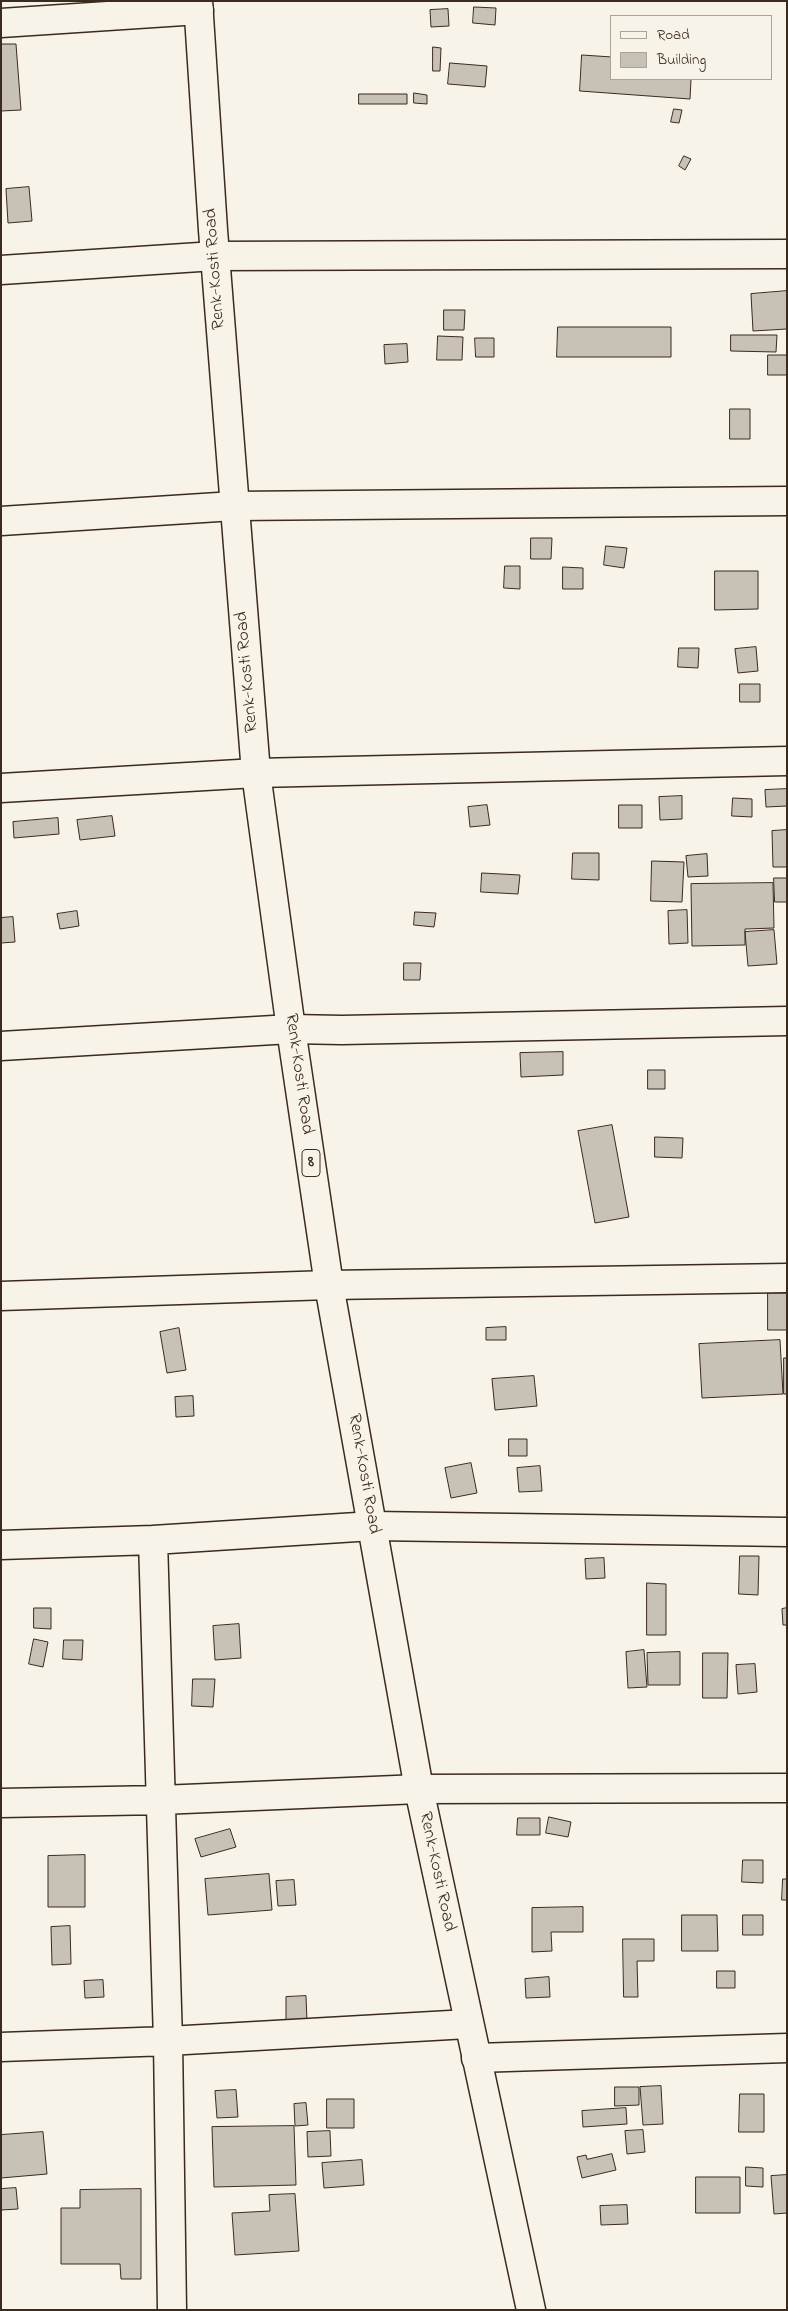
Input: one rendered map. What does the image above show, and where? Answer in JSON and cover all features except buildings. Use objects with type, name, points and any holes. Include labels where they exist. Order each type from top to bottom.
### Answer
[{"type":"street","points":[[1,23],[199,5]]},
{"type":"street","name":"Renk-Kosti Road","points":[[199,5],[215,256],[256,772],[291,1029],[329,1285],[373,1526],[418,1790],[531,2310]]},
{"type":"street","points":[[1,270],[215,256],[787,254]]},
{"type":"street","points":[[1,521],[234,506],[787,501]]},
{"type":"street","points":[[1,788],[256,772],[787,761]]},
{"type":"street","points":[[1,1046],[291,1029],[342,1030],[787,1021]]},
{"type":"street","points":[[1,1296],[329,1285],[787,1278]]},
{"type":"street","points":[[1,1545],[153,1540],[373,1526],[787,1532]]},
{"type":"street","points":[[153,1540],[168,2041],[172,2310]]},
{"type":"street","points":[[1,1803],[161,1800],[418,1790],[787,1788]]},
{"type":"street","points":[[1,2047],[168,2041],[468,2024]]},
{"type":"street","points":[[476,2058],[787,2048]]}]
